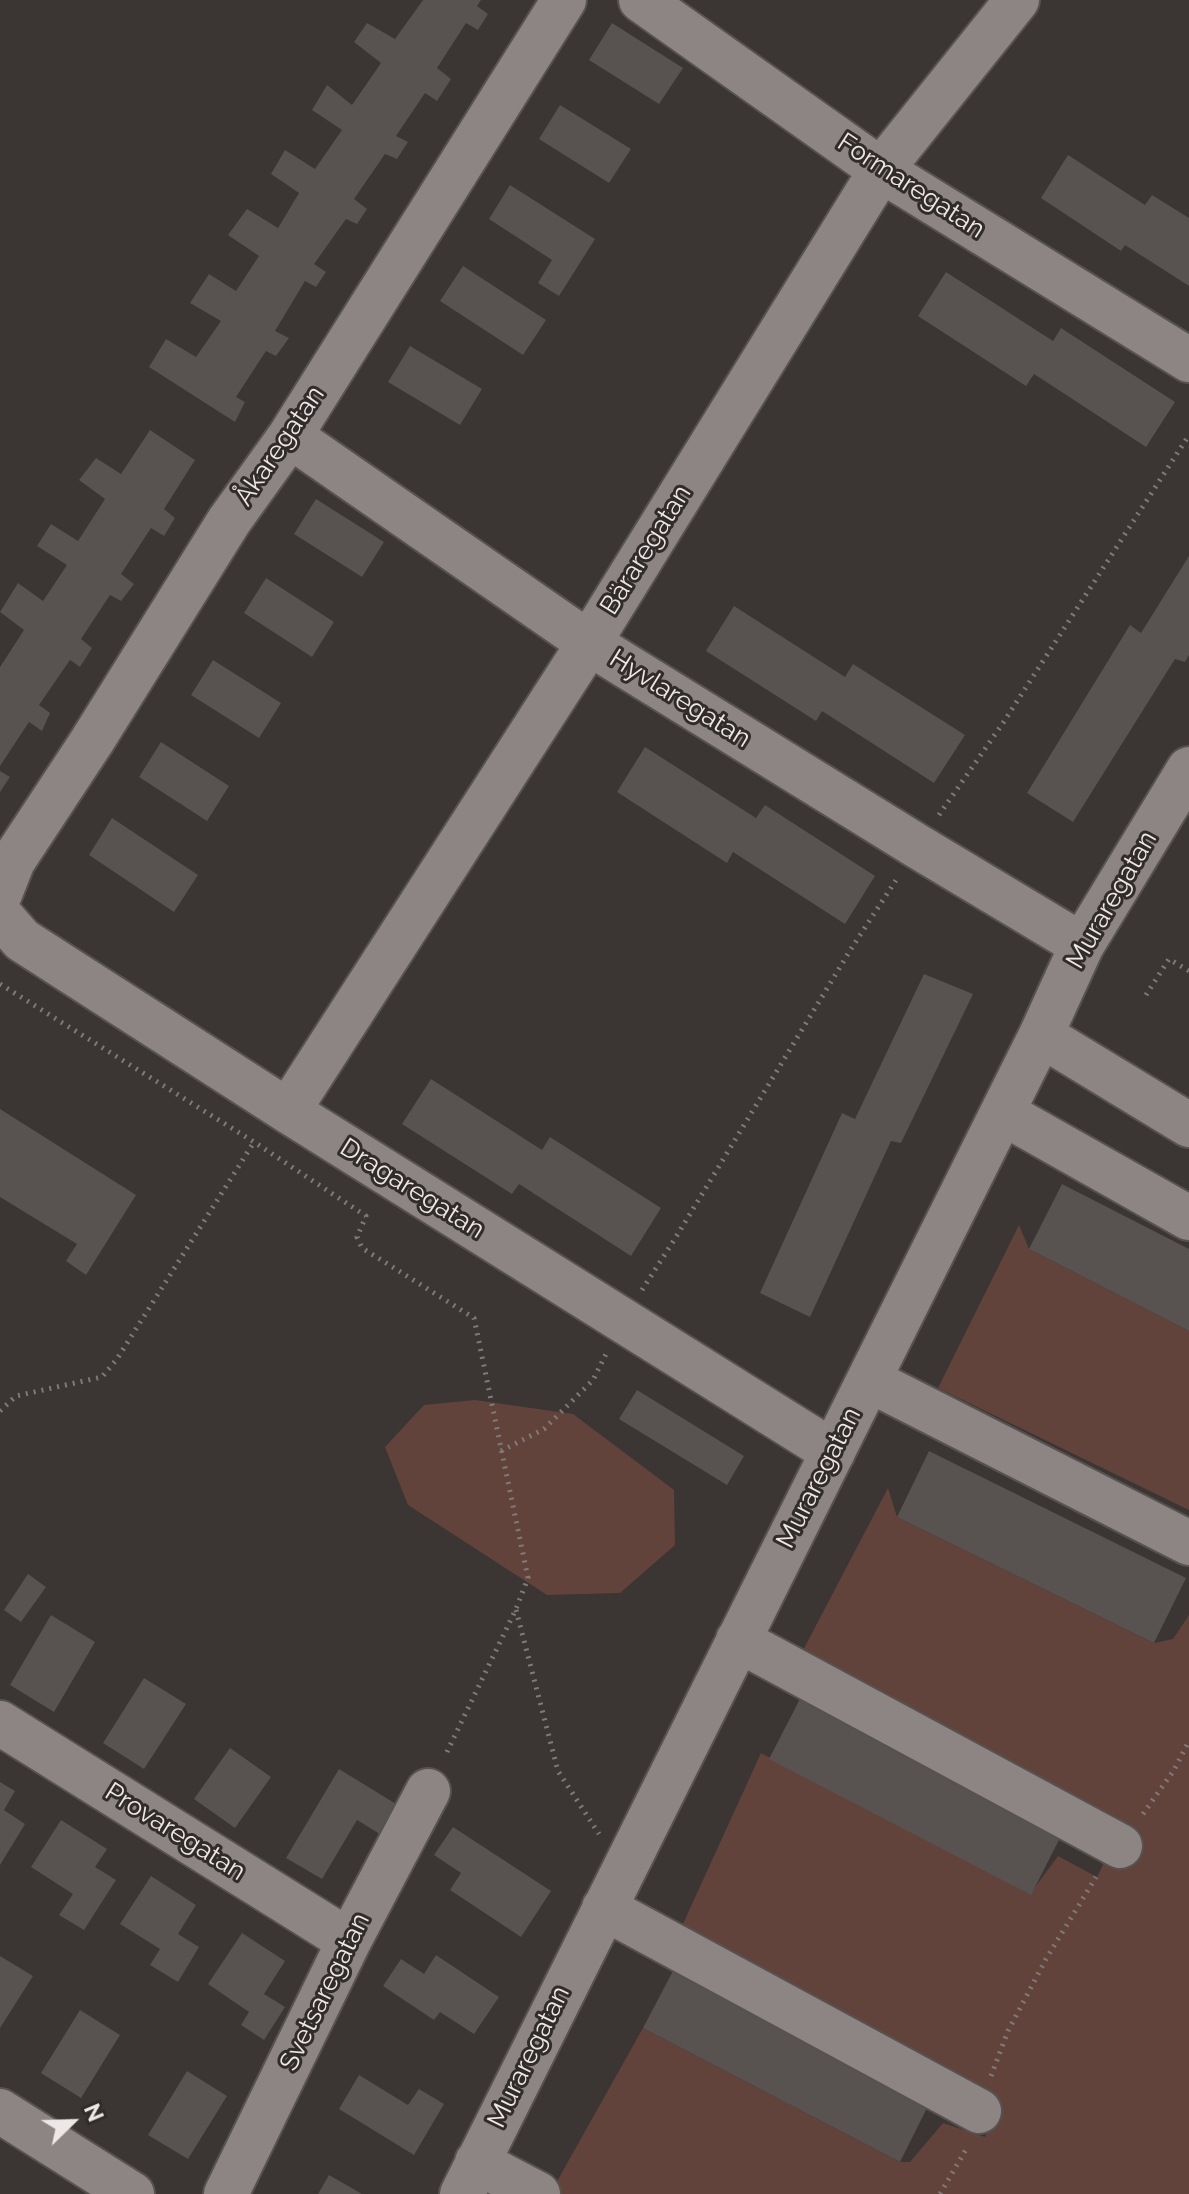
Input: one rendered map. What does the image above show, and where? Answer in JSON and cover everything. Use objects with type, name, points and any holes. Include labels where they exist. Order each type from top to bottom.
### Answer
[{"type":"street","name":"Åkaregatan","points":[[0,894],[13,861],[229,521],[290,436],[564,0]]},
{"type":"street","name":"Formaregatan","points":[[641,0],[881,170],[1189,360]]},
{"type":"street","name":"Bäraregatan","points":[[283,1107],[589,643],[881,170],[1017,0]]},
{"type":"street","name":"Hyvlaregatan","points":[[290,436],[589,643],[1082,945]]},
{"type":"street","name":"Muraregatan","points":[[469,2178],[1003,1113],[1082,945],[1189,769]]},
{"type":"street","name":"Dragaregatan","points":[[0,915],[22,940],[833,1452]]},
{"type":"street","points":[[1041,1035],[1189,1125]]},
{"type":"street","points":[[1003,1113],[1189,1218]]},
{"type":"street","points":[[869,1380],[1189,1543]]},
{"type":"street","points":[[738,1640],[1120,1846]]},
{"type":"street","name":"Provaregatan","points":[[0,1723],[349,1941]]},
{"type":"street","name":"Svetsaregatan","points":[[226,2194],[349,1941],[428,1791]]},
{"type":"street","points":[[604,1908],[979,2111]]},
{"type":"street","points":[[0,2111],[132,2194]]},
{"type":"street","points":[[469,2178],[538,2194]]},
{"type":"path","points":[[501,1451],[544,1429],[593,1380],[622,1320],[851,949],[917,846],[1003,723],[1189,435]]},
{"type":"path","points":[[1146,995],[1169,959],[1189,971]]},
{"type":"path","points":[[0,984],[254,1142],[366,1216],[357,1237],[362,1248],[474,1318],[528,1578],[428,1791]]},
{"type":"path","points":[[0,1411],[16,1396],[102,1377],[117,1359],[254,1142],[283,1107]]},
{"type":"path","points":[[516,1609],[558,1771],[598,1833],[631,1854]]},
{"type":"path","points":[[940,2194],[970,2143],[996,2061],[1046,1959],[1097,1877],[1174,1770],[1189,1741]]},
{"type":"shaded area","points":[[1019,1225],[1029,1249],[1189,1331],[1189,1510],[938,1388]]},
{"type":"shaded area","points":[[475,1400],[573,1414],[674,1490],[675,1545],[620,1593],[547,1595],[408,1505],[385,1447],[424,1405]]},
{"type":"shaded area","points":[[888,1488],[897,1517],[1154,1643],[1173,1639],[1189,1615],[1189,2194],[554,2194],[551,2192],[643,2028],[900,2162],[910,2162],[943,2123],[985,2137],[998,2100],[682,1926],[761,1753],[1030,1894],[1058,1856],[1097,1877],[1123,1825],[799,1658]]},
{"type":"building","points":[[423,0],[481,0],[477,6],[488,14],[478,30],[466,23],[437,68],[451,79],[437,101],[425,93],[396,136],[408,142],[397,159],[385,154],[354,199],[367,209],[357,224],[346,219],[314,264],[326,272],[316,287],[305,281],[275,331],[289,338],[276,356],[266,351],[236,397],[245,402],[235,422],[149,367],[166,339],[196,357],[221,321],[190,303],[209,274],[236,291],[259,256],[228,235],[247,209],[278,228],[299,193],[271,174],[285,150],[315,169],[342,130],[312,110],[327,85],[352,105],[381,63],[354,42],[367,23],[395,39]]},
{"type":"building","points":[[612,23],[683,68],[659,104],[589,60]]},
{"type":"building","points":[[560,105],[631,149],[609,183],[539,139]]},
{"type":"building","points":[[1068,155],[1145,205],[1152,195],[1189,218],[1189,286],[1125,245],[1121,251],[1041,198]]},
{"type":"building","points":[[510,185],[595,239],[559,296],[538,283],[552,260],[489,219]]},
{"type":"building","points":[[463,266],[546,320],[523,355],[440,301]]},
{"type":"building","points":[[946,272],[1053,341],[1061,328],[1175,402],[1146,447],[1034,374],[1026,386],[918,316]]},
{"type":"building","points":[[410,346],[482,389],[460,425],[388,382]]},
{"type":"building","points":[[150,430],[195,460],[164,509],[175,518],[164,536],[151,528],[121,574],[134,584],[121,601],[110,595],[81,639],[92,648],[80,667],[70,660],[39,705],[50,713],[42,731],[29,722],[0,766],[0,667],[24,630],[0,612],[18,583],[43,601],[67,565],[37,546],[51,524],[78,541],[105,499],[79,480],[96,458],[121,474]]},
{"type":"building","points":[[316,499],[384,542],[362,577],[294,534]]},
{"type":"building","points":[[1189,556],[1189,655],[1185,662],[1175,659],[1073,822],[1027,793],[1130,625],[1141,633]]},
{"type":"building","points":[[266,578],[334,622],[312,657],[244,613]]},
{"type":"building","points":[[734,606],[845,677],[853,664],[965,735],[934,783],[822,711],[816,721],[706,651]]},
{"type":"building","points":[[213,660],[281,703],[259,738],[191,695]]},
{"type":"building","points":[[161,742],[229,786],[207,821],[139,777]]},
{"type":"building","points":[[645,747],[756,818],[765,805],[875,876],[845,924],[733,852],[727,863],[617,792]]},
{"type":"building","points":[[0,771],[10,777],[0,792]]},
{"type":"building","points":[[112,818],[198,875],[174,912],[89,855]]},
{"type":"building","points":[[924,974],[973,994],[901,1143],[891,1141],[810,1317],[760,1293],[842,1113],[855,1119]]},
{"type":"building","points":[[431,1079],[542,1150],[550,1137],[661,1208],[631,1256],[519,1184],[512,1194],[402,1124]]},
{"type":"building","points":[[0,1109],[136,1195],[86,1275],[66,1261],[77,1244],[0,1197]]},
{"type":"building","points":[[1062,1184],[1189,1249],[1189,1331],[1029,1249]]},
{"type":"building","points":[[637,1390],[744,1456],[727,1485],[619,1419]]},
{"type":"building","points":[[929,1451],[1186,1578],[1154,1643],[897,1517]]},
{"type":"building","points":[[28,1574],[46,1587],[21,1622],[4,1610]]},
{"type":"building","points":[[51,1615],[95,1642],[54,1712],[10,1685]]},
{"type":"building","points":[[144,1678],[186,1704],[144,1769],[103,1743]]},
{"type":"building","points":[[802,1695],[1064,1830],[1031,1895],[769,1759]]},
{"type":"building","points":[[230,1748],[271,1777],[235,1828],[194,1799]]},
{"type":"building","points":[[339,1769],[401,1807],[383,1836],[357,1820],[322,1879],[286,1858]]},
{"type":"building","points":[[0,1782],[15,1791],[4,1810],[25,1824],[0,1865]]},
{"type":"building","points":[[61,1820],[107,1849],[95,1867],[116,1880],[84,1930],[59,1915],[73,1894],[31,1867]]},
{"type":"building","points":[[453,1827],[551,1891],[521,1937],[450,1890],[461,1873],[434,1855]]},
{"type":"building","points":[[151,1876],[196,1905],[178,1934],[199,1947],[178,1982],[150,1965],[160,1949],[120,1924]]},
{"type":"building","points":[[242,1933],[285,1961],[264,1994],[285,2007],[264,2040],[241,2025],[249,2012],[208,1984]]},
{"type":"building","points":[[436,1955],[499,1997],[474,2034],[440,2012],[434,2020],[383,1986],[401,1959],[424,1974]]},
{"type":"building","points":[[0,1956],[33,1976],[0,2028]]},
{"type":"building","points":[[674,1969],[930,2102],[900,2162],[643,2028]]},
{"type":"building","points":[[80,2010],[120,2035],[81,2098],[41,2073]]},
{"type":"building","points":[[187,2071],[227,2096],[188,2159],[148,2135]]},
{"type":"building","points":[[359,2075],[408,2105],[419,2089],[444,2104],[414,2155],[339,2109]]},
{"type":"building","points":[[329,2175],[362,2194],[318,2194]]}]
